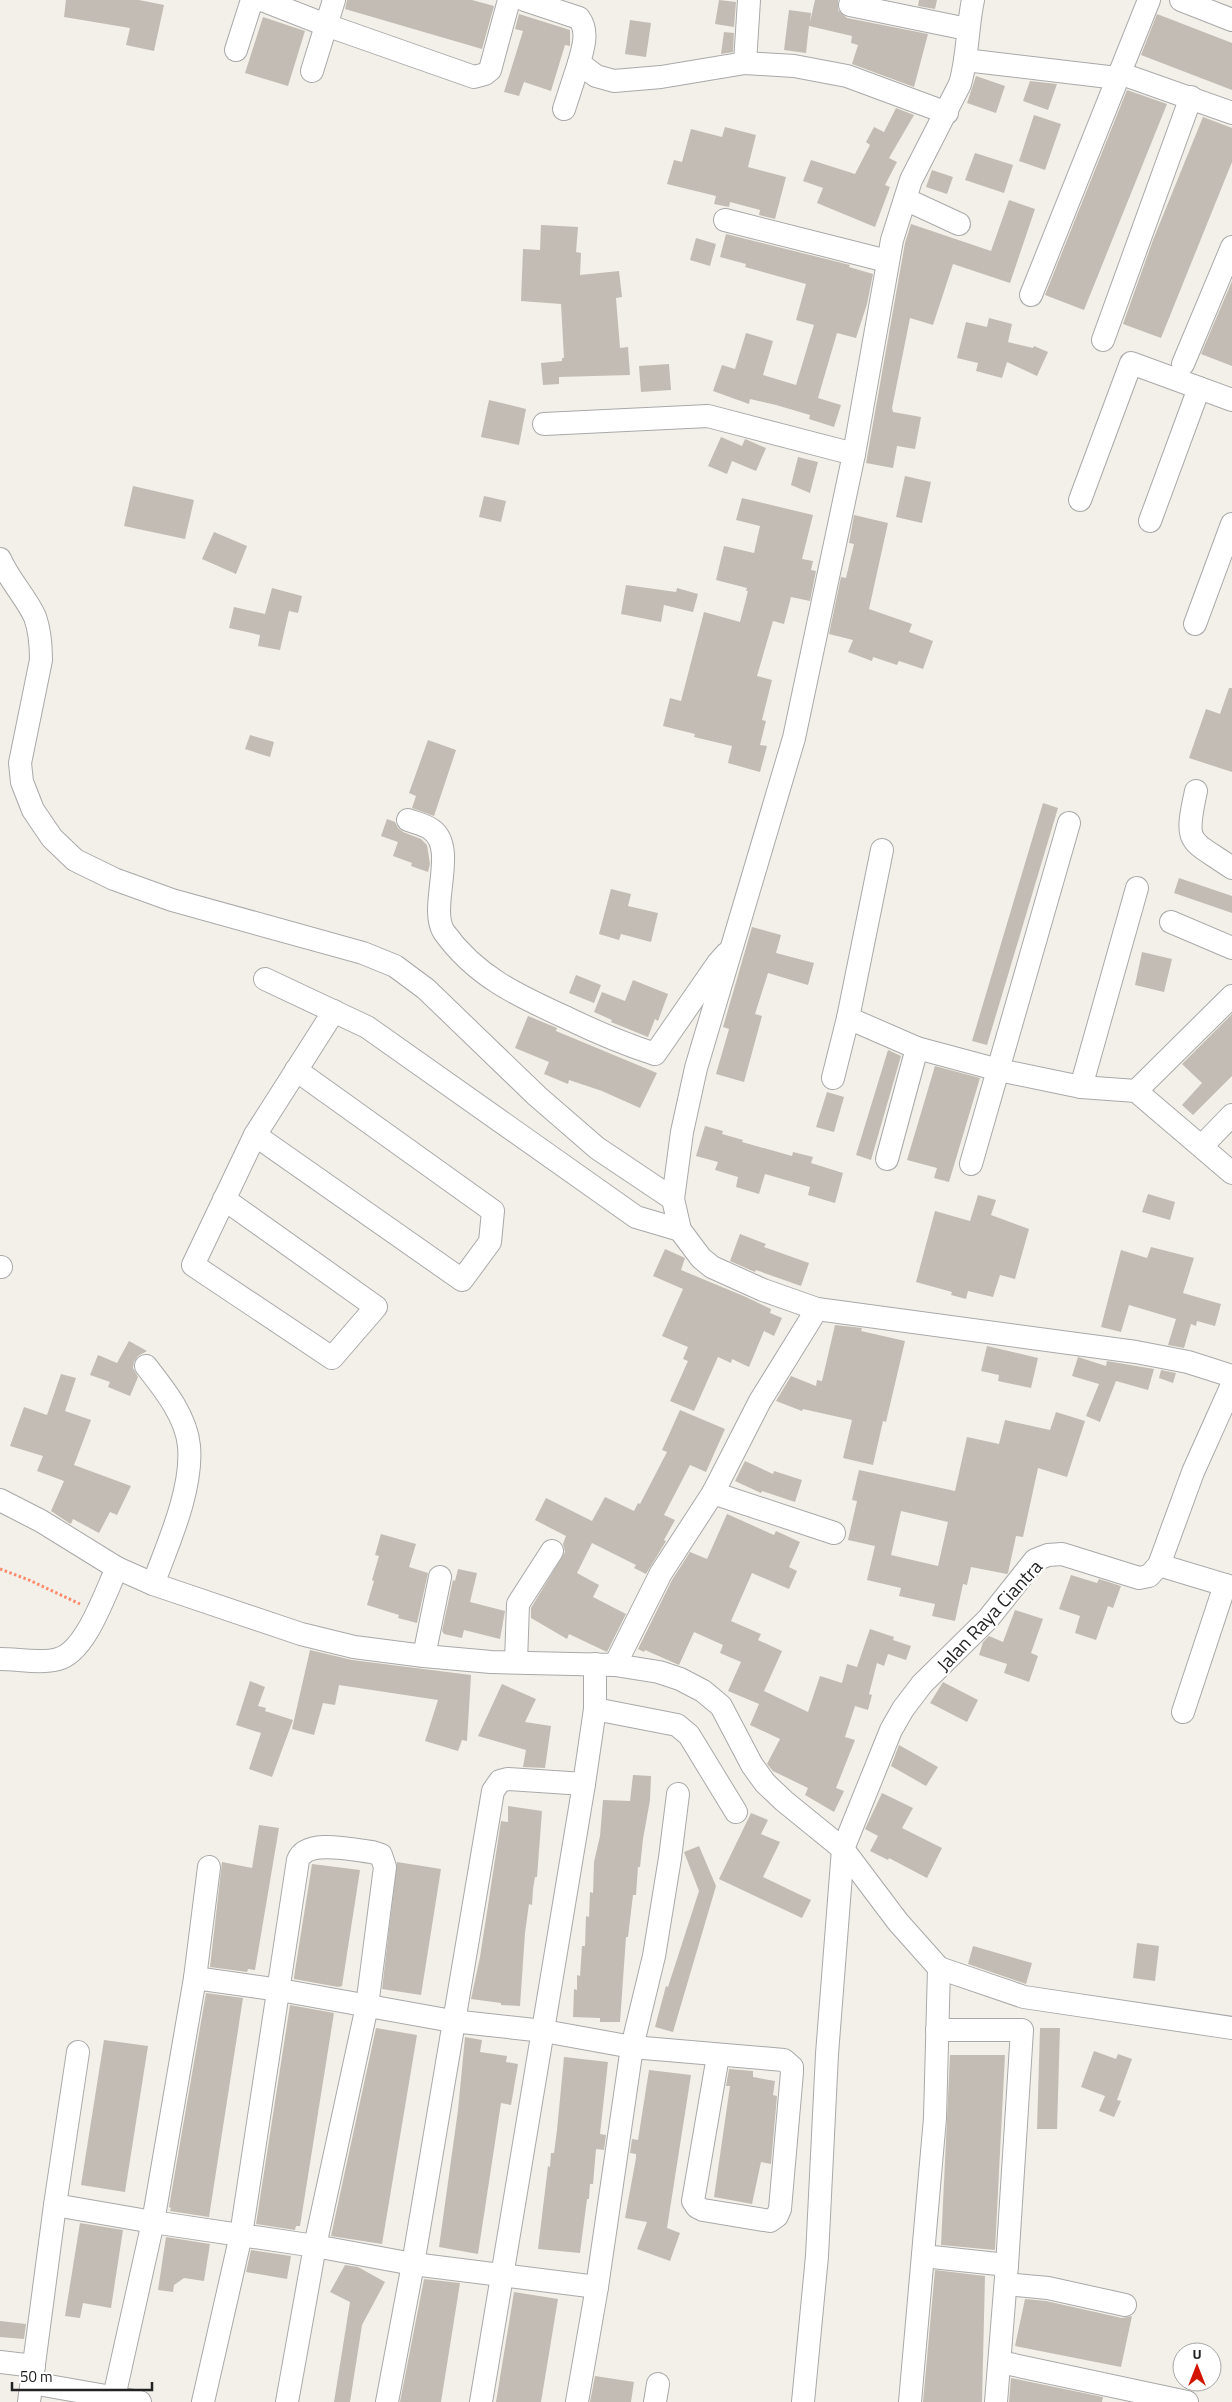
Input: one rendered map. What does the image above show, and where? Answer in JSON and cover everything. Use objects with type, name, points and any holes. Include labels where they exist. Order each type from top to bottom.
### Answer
[{"type":"street","points":[[236,50],[252,0]]},
{"type":"street","points":[[262,0],[474,78],[490,70],[509,0]]},
{"type":"street","points":[[312,71],[334,0]]},
{"type":"street","points":[[525,0],[579,18],[583,24],[585,43],[564,109]]},
{"type":"street","points":[[745,63],[749,0]]},
{"type":"street","points":[[973,0],[960,84],[947,113],[911,180],[887,261],[854,454],[794,738],[696,1068],[682,1132],[673,1199],[680,1230],[701,1258],[712,1267],[763,1290],[817,1309],[1136,1352],[1188,1362],[1232,1376]]},
{"type":"street","points":[[1031,294],[1149,0]]},
{"type":"street","points":[[1181,0],[1232,20]]},
{"type":"street","points":[[850,5],[967,29]]},
{"type":"street","points":[[965,60],[1118,76],[1191,97],[1232,113]]},
{"type":"street","points":[[579,63],[596,76],[614,81],[660,78],[745,63],[794,66],[846,76],[947,113]]},
{"type":"street","points":[[1103,340],[1191,97]]},
{"type":"street","points":[[905,199],[959,224]]},
{"type":"street","points":[[725,220],[887,261]]},
{"type":"street","points":[[1184,364],[1232,247]]},
{"type":"street","points":[[1080,500],[1131,363],[1232,400]]},
{"type":"street","points":[[1150,521],[1199,388]]},
{"type":"street","points":[[544,424],[708,416],[854,454]]},
{"type":"street","points":[[1195,624],[1232,524]]},
{"type":"street","points":[[0,559],[5,571],[35,617],[42,643],[42,660],[20,763],[22,782],[33,810],[52,838],[63,849],[75,860],[114,879],[164,897],[362,953],[396,966],[426,989],[537,1096],[597,1148],[673,1199]]},
{"type":"street","points":[[1196,791],[1189,824],[1190,835],[1196,843],[1232,868]]},
{"type":"street","points":[[408,820],[430,828],[438,837],[443,878],[439,903],[440,923],[458,949],[474,966],[495,983],[519,996],[624,1044],[655,1054],[718,963],[732,948]]},
{"type":"street","points":[[971,1164],[1069,823]]},
{"type":"street","points":[[833,1078],[848,1018],[882,850]]},
{"type":"street","points":[[1081,1087],[1137,888]]},
{"type":"street","points":[[1171,922],[1232,948]]},
{"type":"street","points":[[265,979],[368,1027],[636,1217],[680,1230]]},
{"type":"street","points":[[1136,1092],[1232,996]]},
{"type":"street","points":[[224,1199],[376,1307],[332,1358],[193,1265],[224,1199],[255,1135],[334,1011]]},
{"type":"street","points":[[848,1018],[917,1048],[999,1070],[1081,1087],[1136,1092],[1232,1173]]},
{"type":"street","points":[[887,1159],[917,1048]]},
{"type":"street","points":[[255,1135],[462,1280],[490,1242],[493,1211],[296,1070]]},
{"type":"street","points":[[1202,1146],[1232,1115]]},
{"type":"street","points":[[481,2402],[544,2031],[595,1709],[605,1664],[660,1573],[713,1493],[760,1402],[817,1309]]},
{"type":"street","points":[[146,1366],[167,1392],[183,1423],[189,1445],[189,1467],[185,1489],[152,1584]]},
{"type":"street","points":[[1182,1712],[1229,1586],[1159,1565],[1193,1472],[1232,1385]]},
{"type":"street","points":[[713,1493],[834,1533]]},
{"type":"street","points":[[0,1500],[40,1521],[117,1568],[152,1584],[301,1634],[354,1647],[424,1656],[516,1662],[605,1664],[659,1672],[680,1680],[703,1691],[721,1706],[752,1765],[765,1783],[843,1849],[887,1910],[939,1968],[1024,1997],[1232,2028]]},
{"type":"street","points":[[516,1662],[518,1604],[552,1551]]},
{"type":"street","name":"Jalan Raya Ciantra","points":[[843,1849],[891,1730],[903,1709],[922,1684],[988,1618],[1035,1560],[1048,1555],[1062,1554],[1143,1578],[1151,1574],[1159,1565]]},
{"type":"street","points":[[0,1659],[51,1660],[62,1658],[74,1650],[96,1612],[117,1568]]},
{"type":"street","points":[[424,1656],[440,1577]]},
{"type":"street","points":[[595,1709],[677,1724],[689,1735],[736,1812]]},
{"type":"street","points":[[386,2402],[413,2264],[452,2021],[492,1791],[500,1781],[508,1779],[584,1784]]},
{"type":"street","points":[[577,2402],[597,2287],[632,2047],[654,1956],[678,1794]]},
{"type":"street","points":[[203,2402],[241,2235],[301,1854],[307,1850],[319,1847],[372,1852],[380,1855],[385,1867],[367,2006],[315,2246],[287,2402]]},
{"type":"street","points":[[803,2402],[817,2256],[827,2054],[843,1849]]},
{"type":"street","points":[[114,2397],[154,2222],[210,1867]]},
{"type":"street","points":[[910,2402],[935,2118],[939,1968]]},
{"type":"street","points":[[194,1978],[280,1990],[452,2021],[544,2031],[632,2047],[718,2056],[780,2058],[792,2067],[780,2209],[777,2216],[770,2220],[704,2210],[697,2207],[693,2201],[718,2056]]},
{"type":"street","points":[[937,2030],[1022,2030],[1007,2275],[996,2402]]},
{"type":"street","points":[[32,2384],[55,2205],[78,2052]]},
{"type":"street","points":[[55,2205],[315,2246],[413,2264],[597,2287]]},
{"type":"street","points":[[923,2256],[1007,2275],[1048,2288],[1125,2305]]},
{"type":"street","points":[[0,2362],[32,2384],[140,2402]]},
{"type":"street","points":[[1000,2362],[1187,2402]]},
{"type":"path","points":[[0,1569],[29,1580],[96,1612]]},
{"type":"building","points":[[66,0],[139,0],[164,5],[154,51],[126,45],[130,28],[64,17]]},
{"type":"building","points":[[347,0],[472,0],[494,6],[482,49],[345,9]]},
{"type":"building","points":[[719,0],[736,2],[734,27],[715,24]]},
{"type":"building","points":[[815,0],[838,0],[838,10],[847,18],[928,34],[914,87],[852,64],[858,45],[851,43],[852,36],[809,26],[806,53],[784,50],[789,10],[811,13],[810,22]]},
{"type":"building","points":[[919,0],[937,0],[935,9],[918,6]]},
{"type":"building","points":[[519,14],[570,30],[570,46],[565,45],[551,91],[524,82],[519,96],[504,92],[523,31],[515,29]]},
{"type":"building","points":[[1157,14],[1232,43],[1232,90],[1141,55]]},
{"type":"building","points":[[263,17],[305,31],[288,86],[245,73]]},
{"type":"building","points":[[630,20],[651,23],[646,57],[625,54]]},
{"type":"building","points":[[724,32],[734,33],[733,52],[721,54]]},
{"type":"building","points":[[976,76],[1005,86],[996,113],[967,103]]},
{"type":"building","points":[[1030,81],[1057,84],[1048,110],[1023,101]]},
{"type":"building","points":[[1127,90],[1167,104],[1084,310],[1045,295]]},
{"type":"building","points":[[896,108],[914,115],[889,158],[897,162],[885,185],[890,187],[875,227],[817,203],[823,188],[803,181],[811,160],[855,174],[870,145],[866,142],[874,127],[884,132]]},
{"type":"building","points":[[1034,115],[1061,124],[1045,170],[1019,161]]},
{"type":"building","points":[[1203,117],[1232,128],[1232,162],[1161,338],[1123,324],[1153,240]]},
{"type":"building","points":[[725,127],[756,135],[748,167],[786,177],[775,219],[759,215],[760,210],[730,202],[729,207],[714,204],[716,196],[667,184],[674,160],[682,162],[691,129],[722,137]]},
{"type":"building","points":[[975,153],[1013,165],[1004,193],[965,180]]},
{"type":"building","points":[[932,170],[953,177],[947,194],[926,187]]},
{"type":"building","points":[[1009,200],[1035,209],[1010,283],[953,264],[933,325],[910,318],[892,408],[893,412],[921,417],[915,449],[897,446],[893,468],[866,463],[905,243],[911,224],[991,251]]},
{"type":"building","points":[[541,225],[578,227],[576,252],[581,253],[580,275],[619,271],[622,297],[616,298],[620,348],[628,347],[630,375],[559,377],[559,384],[543,385],[541,363],[562,361],[562,358],[564,358],[561,304],[521,301],[523,249],[540,250]]},
{"type":"building","points":[[726,234],[850,265],[849,267],[873,274],[867,304],[856,338],[837,333],[818,398],[841,405],[834,427],[809,419],[810,415],[750,399],[749,404],[713,391],[722,365],[735,369],[746,333],[773,341],[763,375],[796,385],[814,325],[796,320],[806,284],[745,267],[746,264],[720,257]]},
{"type":"building","points":[[696,238],[716,244],[710,266],[690,260]]},
{"type":"building","points":[[1232,281],[1232,366],[1201,354]]},
{"type":"building","points":[[989,318],[1012,324],[1008,342],[1033,348],[1034,346],[1048,352],[1037,376],[1007,362],[1002,378],[976,371],[978,363],[957,358],[966,322],[987,327]]},
{"type":"building","points":[[669,364],[671,390],[641,392],[639,366]]},
{"type":"building","points":[[489,400],[526,409],[519,445],[481,437]]},
{"type":"building","points":[[721,437],[742,446],[745,439],[766,448],[756,471],[732,461],[727,474],[708,466]]},
{"type":"building","points":[[798,457],[818,462],[810,493],[791,485]]},
{"type":"building","points":[[905,476],[931,482],[922,523],[896,517]]},
{"type":"building","points":[[133,486],[194,500],[185,539],[124,526]]},
{"type":"building","points":[[484,496],[506,501],[501,522],[479,517]]},
{"type":"building","points":[[742,498],[813,515],[802,559],[813,561],[811,570],[816,571],[810,601],[791,597],[784,624],[773,621],[757,676],[772,680],[762,720],[766,721],[760,745],[767,746],[760,772],[728,763],[732,746],[694,737],[695,734],[663,726],[670,698],[681,701],[704,612],[740,622],[748,591],[746,591],[747,588],[716,580],[724,546],[754,553],[760,526],[736,520]]},
{"type":"building","points":[[854,515],[888,523],[869,609],[912,624],[909,632],[933,641],[923,669],[899,661],[897,665],[873,657],[872,661],[848,652],[853,640],[829,634],[841,577],[846,578],[854,544],[849,543]]},
{"type":"building","points":[[214,532],[247,546],[236,574],[202,559]]},
{"type":"building","points":[[626,585],[676,592],[677,588],[698,594],[693,612],[664,605],[661,622],[621,614]]},
{"type":"building","points":[[272,588],[302,596],[298,613],[289,611],[280,650],[258,646],[260,635],[229,628],[234,607],[265,614]]},
{"type":"building","points":[[1229,688],[1232,688],[1232,772],[1189,758],[1206,709],[1220,714]]},
{"type":"building","points":[[250,735],[274,742],[270,757],[245,749]]},
{"type":"building","points":[[428,740],[456,750],[434,816],[412,808],[416,796],[409,793]]},
{"type":"building","points":[[1043,803],[1058,808],[987,1045],[972,1041]]},
{"type":"building","points":[[387,819],[395,822],[403,832],[421,839],[427,845],[430,864],[428,872],[411,866],[412,863],[393,856],[398,842],[381,836]]},
{"type":"building","points":[[1179,878],[1232,896],[1232,913],[1174,893]]},
{"type":"building","points":[[611,889],[631,894],[628,906],[658,913],[651,942],[621,934],[619,940],[599,934]]},
{"type":"building","points":[[752,927],[781,935],[776,953],[814,963],[808,985],[768,973],[755,1014],[762,1016],[744,1082],[716,1074],[729,1029],[723,1027]]},
{"type":"building","points":[[1142,952],[1172,959],[1164,992],[1135,985]]},
{"type":"building","points":[[576,975],[601,985],[594,1003],[569,993]]},
{"type":"building","points":[[633,980],[668,994],[658,1021],[655,1019],[648,1037],[611,1022],[612,1020],[594,1012],[602,992],[625,1001]]},
{"type":"building","points":[[1232,1014],[1232,1076],[1193,1115],[1182,1105],[1202,1083],[1182,1064]]},
{"type":"building","points":[[528,1016],[557,1028],[556,1031],[657,1073],[640,1108],[602,1091],[569,1080],[568,1084],[544,1074],[549,1062],[515,1048]]},
{"type":"building","points":[[888,1050],[901,1056],[871,1160],[856,1155]]},
{"type":"building","points":[[935,1066],[980,1078],[949,1182],[934,1178],[937,1168],[907,1160]]},
{"type":"building","points":[[827,1092],[844,1097],[834,1132],[816,1127]]},
{"type":"building","points":[[705,1126],[723,1131],[722,1134],[743,1140],[742,1142],[792,1156],[793,1152],[813,1157],[811,1163],[843,1173],[835,1203],[808,1195],[810,1187],[765,1174],[759,1194],[736,1187],[738,1177],[715,1170],[718,1162],[696,1156]]},
{"type":"building","points":[[1148,1194],[1175,1202],[1170,1220],[1142,1212]]},
{"type":"building","points":[[978,1195],[996,1200],[991,1215],[1029,1229],[1015,1279],[1000,1275],[993,1297],[968,1291],[966,1299],[951,1295],[952,1292],[916,1282],[935,1211],[970,1221]]},
{"type":"building","points":[[740,1234],[766,1244],[764,1247],[809,1263],[801,1286],[756,1270],[755,1272],[730,1261]]},
{"type":"building","points":[[1151,1247],[1194,1258],[1183,1293],[1221,1304],[1215,1326],[1197,1321],[1196,1326],[1191,1324],[1184,1348],[1168,1345],[1176,1319],[1129,1305],[1121,1332],[1101,1327],[1121,1250],[1147,1258]]},
{"type":"building","points":[[665,1249],[685,1258],[681,1270],[746,1297],[771,1309],[770,1313],[782,1318],[774,1336],[764,1331],[749,1367],[732,1359],[731,1363],[718,1357],[694,1411],[670,1401],[688,1361],[683,1359],[688,1347],[662,1336],[683,1289],[653,1276]]},
{"type":"building","points":[[835,1325],[862,1328],[861,1331],[905,1341],[886,1422],[883,1421],[873,1465],[843,1458],[852,1420],[803,1409],[802,1411],[776,1401],[791,1376],[816,1386],[817,1380],[822,1381]]},
{"type":"building","points":[[129,1341],[147,1351],[138,1356],[134,1362],[133,1368],[138,1377],[130,1396],[108,1387],[110,1382],[90,1375],[98,1355],[117,1363]]},
{"type":"building","points":[[987,1346],[1038,1358],[1031,1388],[998,1381],[999,1375],[981,1371]]},
{"type":"building","points":[[1078,1357],[1106,1366],[1107,1361],[1154,1369],[1148,1390],[1116,1381],[1100,1422],[1086,1416],[1099,1384],[1072,1376]]},
{"type":"building","points":[[1161,1370],[1176,1373],[1173,1383],[1159,1378]]},
{"type":"building","points":[[61,1374],[76,1378],[65,1411],[91,1420],[74,1465],[131,1486],[117,1515],[110,1512],[99,1533],[73,1519],[71,1524],[51,1511],[64,1481],[37,1471],[43,1456],[10,1446],[24,1407],[47,1415]]},
{"type":"building","points":[[680,1410],[725,1429],[706,1472],[690,1465],[664,1515],[675,1520],[664,1540],[666,1541],[646,1574],[634,1568],[636,1565],[592,1543],[577,1573],[599,1585],[593,1597],[626,1614],[607,1652],[569,1634],[567,1639],[531,1618],[531,1608],[565,1552],[563,1544],[566,1536],[535,1520],[546,1498],[592,1521],[605,1497],[634,1511],[638,1503],[640,1504],[667,1452],[662,1450]]},
{"type":"building","points":[[1056,1412],[1085,1421],[1067,1477],[1038,1468],[1023,1537],[1016,1536],[1008,1573],[971,1567],[967,1585],[963,1584],[955,1621],[932,1616],[935,1604],[899,1596],[901,1588],[867,1580],[875,1546],[848,1540],[857,1501],[852,1500],[859,1470],[955,1491],[967,1437],[999,1444],[1005,1420],[1050,1430]],"holes":[[[901,1511],[948,1522],[938,1566],[891,1555]]]},
{"type":"building","points":[[745,1461],[773,1474],[774,1471],[802,1480],[795,1502],[762,1491],[761,1493],[735,1481]]},
{"type":"building","points":[[727,1514],[774,1535],[776,1531],[800,1542],[789,1567],[797,1571],[789,1589],[752,1573],[731,1621],[761,1634],[758,1640],[782,1651],[764,1691],[808,1712],[820,1676],[842,1683],[847,1664],[857,1667],[870,1629],[894,1637],[893,1640],[911,1646],[906,1660],[888,1654],[884,1666],[877,1663],[869,1694],[872,1695],[868,1710],[855,1706],[845,1737],[855,1740],[836,1788],[844,1791],[834,1812],[805,1795],[808,1788],[773,1771],[767,1764],[780,1739],[750,1725],[759,1704],[728,1691],[741,1662],[720,1653],[723,1645],[694,1632],[679,1665],[645,1650],[644,1652],[638,1649],[672,1580],[690,1552],[707,1559]]},
{"type":"building","points":[[381,1534],[416,1544],[409,1567],[428,1573],[417,1623],[398,1618],[399,1615],[367,1605],[379,1556],[375,1555]]},
{"type":"building","points":[[458,1569],[477,1573],[470,1602],[505,1611],[500,1639],[464,1630],[462,1638],[444,1634],[442,1631],[453,1580],[455,1581]]},
{"type":"building","points":[[1071,1575],[1097,1583],[1099,1579],[1121,1586],[1113,1608],[1108,1606],[1096,1640],[1075,1633],[1080,1616],[1059,1609]]},
{"type":"building","points":[[1015,1610],[1043,1619],[1031,1653],[1038,1656],[1029,1682],[1004,1673],[1007,1664],[979,1655],[983,1642],[989,1636],[1003,1642]]},
{"type":"building","points":[[310,1650],[352,1660],[471,1675],[467,1741],[462,1740],[458,1751],[425,1741],[438,1700],[339,1685],[335,1705],[323,1703],[314,1735],[292,1729]]},
{"type":"building","points":[[250,1681],[265,1687],[258,1706],[266,1708],[265,1711],[293,1720],[272,1777],[249,1769],[261,1733],[236,1725]]},
{"type":"building","points":[[943,1682],[978,1700],[967,1722],[930,1703]]},
{"type":"building","points":[[502,1684],[536,1699],[525,1722],[551,1726],[545,1768],[523,1767],[526,1750],[478,1736]]},
{"type":"building","points":[[899,1745],[938,1767],[926,1786],[891,1766]]},
{"type":"building","points":[[633,1775],[651,1776],[650,1800],[640,1867],[638,1867],[636,1895],[633,1895],[628,1937],[626,1937],[620,2022],[600,2022],[600,2018],[573,2017],[574,1989],[577,1990],[577,1975],[580,1976],[582,1946],[585,1946],[586,1916],[589,1917],[590,1892],[593,1893],[594,1862],[600,1836],[603,1800],[630,1801]]},
{"type":"building","points":[[882,1793],[913,1808],[902,1828],[942,1848],[927,1878],[889,1858],[888,1860],[870,1851],[878,1836],[865,1829]]},
{"type":"building","points":[[508,1806],[542,1811],[537,1877],[535,1877],[532,1905],[529,1904],[525,1933],[520,2006],[501,2005],[501,2003],[471,1999],[480,1957],[501,1821],[508,1822]]},
{"type":"building","points":[[751,1813],[768,1820],[761,1834],[780,1842],[763,1877],[811,1900],[802,1918],[719,1879]]},
{"type":"building","points":[[259,1825],[279,1828],[255,1970],[248,1969],[247,1972],[210,1967],[222,1862],[252,1868]]},
{"type":"building","points":[[699,1846],[716,1886],[673,2032],[655,2027],[666,1986],[668,1987],[699,1891],[684,1852]]},
{"type":"building","points":[[397,1862],[441,1869],[421,1995],[382,1989]]},
{"type":"building","points":[[312,1864],[360,1870],[342,1986],[338,1987],[294,1979]]},
{"type":"building","points":[[1137,1943],[1159,1946],[1155,1981],[1133,1978]]},
{"type":"building","points":[[973,1946],[1032,1963],[1026,1984],[968,1964]]},
{"type":"building","points":[[206,1993],[243,1998],[209,2217],[170,2211],[171,2208],[169,2207]]},
{"type":"building","points":[[290,2005],[334,2013],[300,2226],[296,2226],[295,2230],[256,2224]]},
{"type":"building","points":[[376,2028],[417,2035],[382,2244],[331,2236]]},
{"type":"building","points":[[1040,2028],[1060,2028],[1057,2129],[1037,2129]]},
{"type":"building","points":[[465,2037],[482,2040],[480,2052],[507,2056],[506,2062],[518,2064],[511,2105],[501,2103],[478,2254],[439,2247],[458,2110]]},
{"type":"building","points":[[104,2040],[148,2046],[125,2192],[81,2185]]},
{"type":"building","points":[[1094,2051],[1116,2059],[1118,2054],[1132,2059],[1117,2100],[1121,2101],[1114,2117],[1099,2111],[1105,2096],[1081,2087]]},
{"type":"building","points":[[950,2055],[1005,2055],[995,2250],[941,2245]]},
{"type":"building","points":[[564,2057],[608,2062],[600,2134],[606,2135],[604,2150],[596,2149],[593,2184],[590,2184],[589,2199],[587,2199],[580,2253],[538,2249],[548,2166],[550,2167],[551,2153],[554,2153]]},
{"type":"building","points":[[729,2069],[753,2071],[753,2077],[775,2081],[773,2095],[777,2096],[771,2164],[761,2162],[752,2204],[714,2197],[730,2086],[726,2086]]},
{"type":"building","points":[[649,2070],[691,2075],[667,2228],[680,2233],[670,2261],[637,2249],[647,2222],[625,2218],[636,2158],[636,2154],[630,2153],[632,2139],[638,2140]]},
{"type":"building","points":[[80,2223],[123,2230],[111,2308],[83,2303],[80,2318],[65,2316]]},
{"type":"building","points":[[166,2237],[210,2244],[204,2281],[184,2278],[174,2285],[173,2292],[158,2290]]},
{"type":"building","points":[[251,2250],[291,2256],[287,2279],[246,2272]]},
{"type":"building","points":[[345,2265],[358,2267],[385,2282],[362,2325],[350,2402],[334,2402],[350,2302],[330,2292]]},
{"type":"building","points":[[935,2270],[985,2276],[982,2402],[923,2402]]},
{"type":"building","points":[[424,2279],[460,2283],[441,2402],[400,2402]]},
{"type":"building","points":[[514,2292],[558,2299],[541,2402],[496,2402]]},
{"type":"building","points":[[1025,2299],[1046,2301],[1122,2318],[1132,2316],[1121,2367],[1015,2346]]},
{"type":"building","points":[[0,2321],[26,2324],[24,2339],[0,2337]]},
{"type":"building","points":[[595,2376],[634,2382],[631,2402],[590,2402]]},
{"type":"building","points":[[1011,2378],[1103,2397],[1102,2402],[1009,2402]]}]
